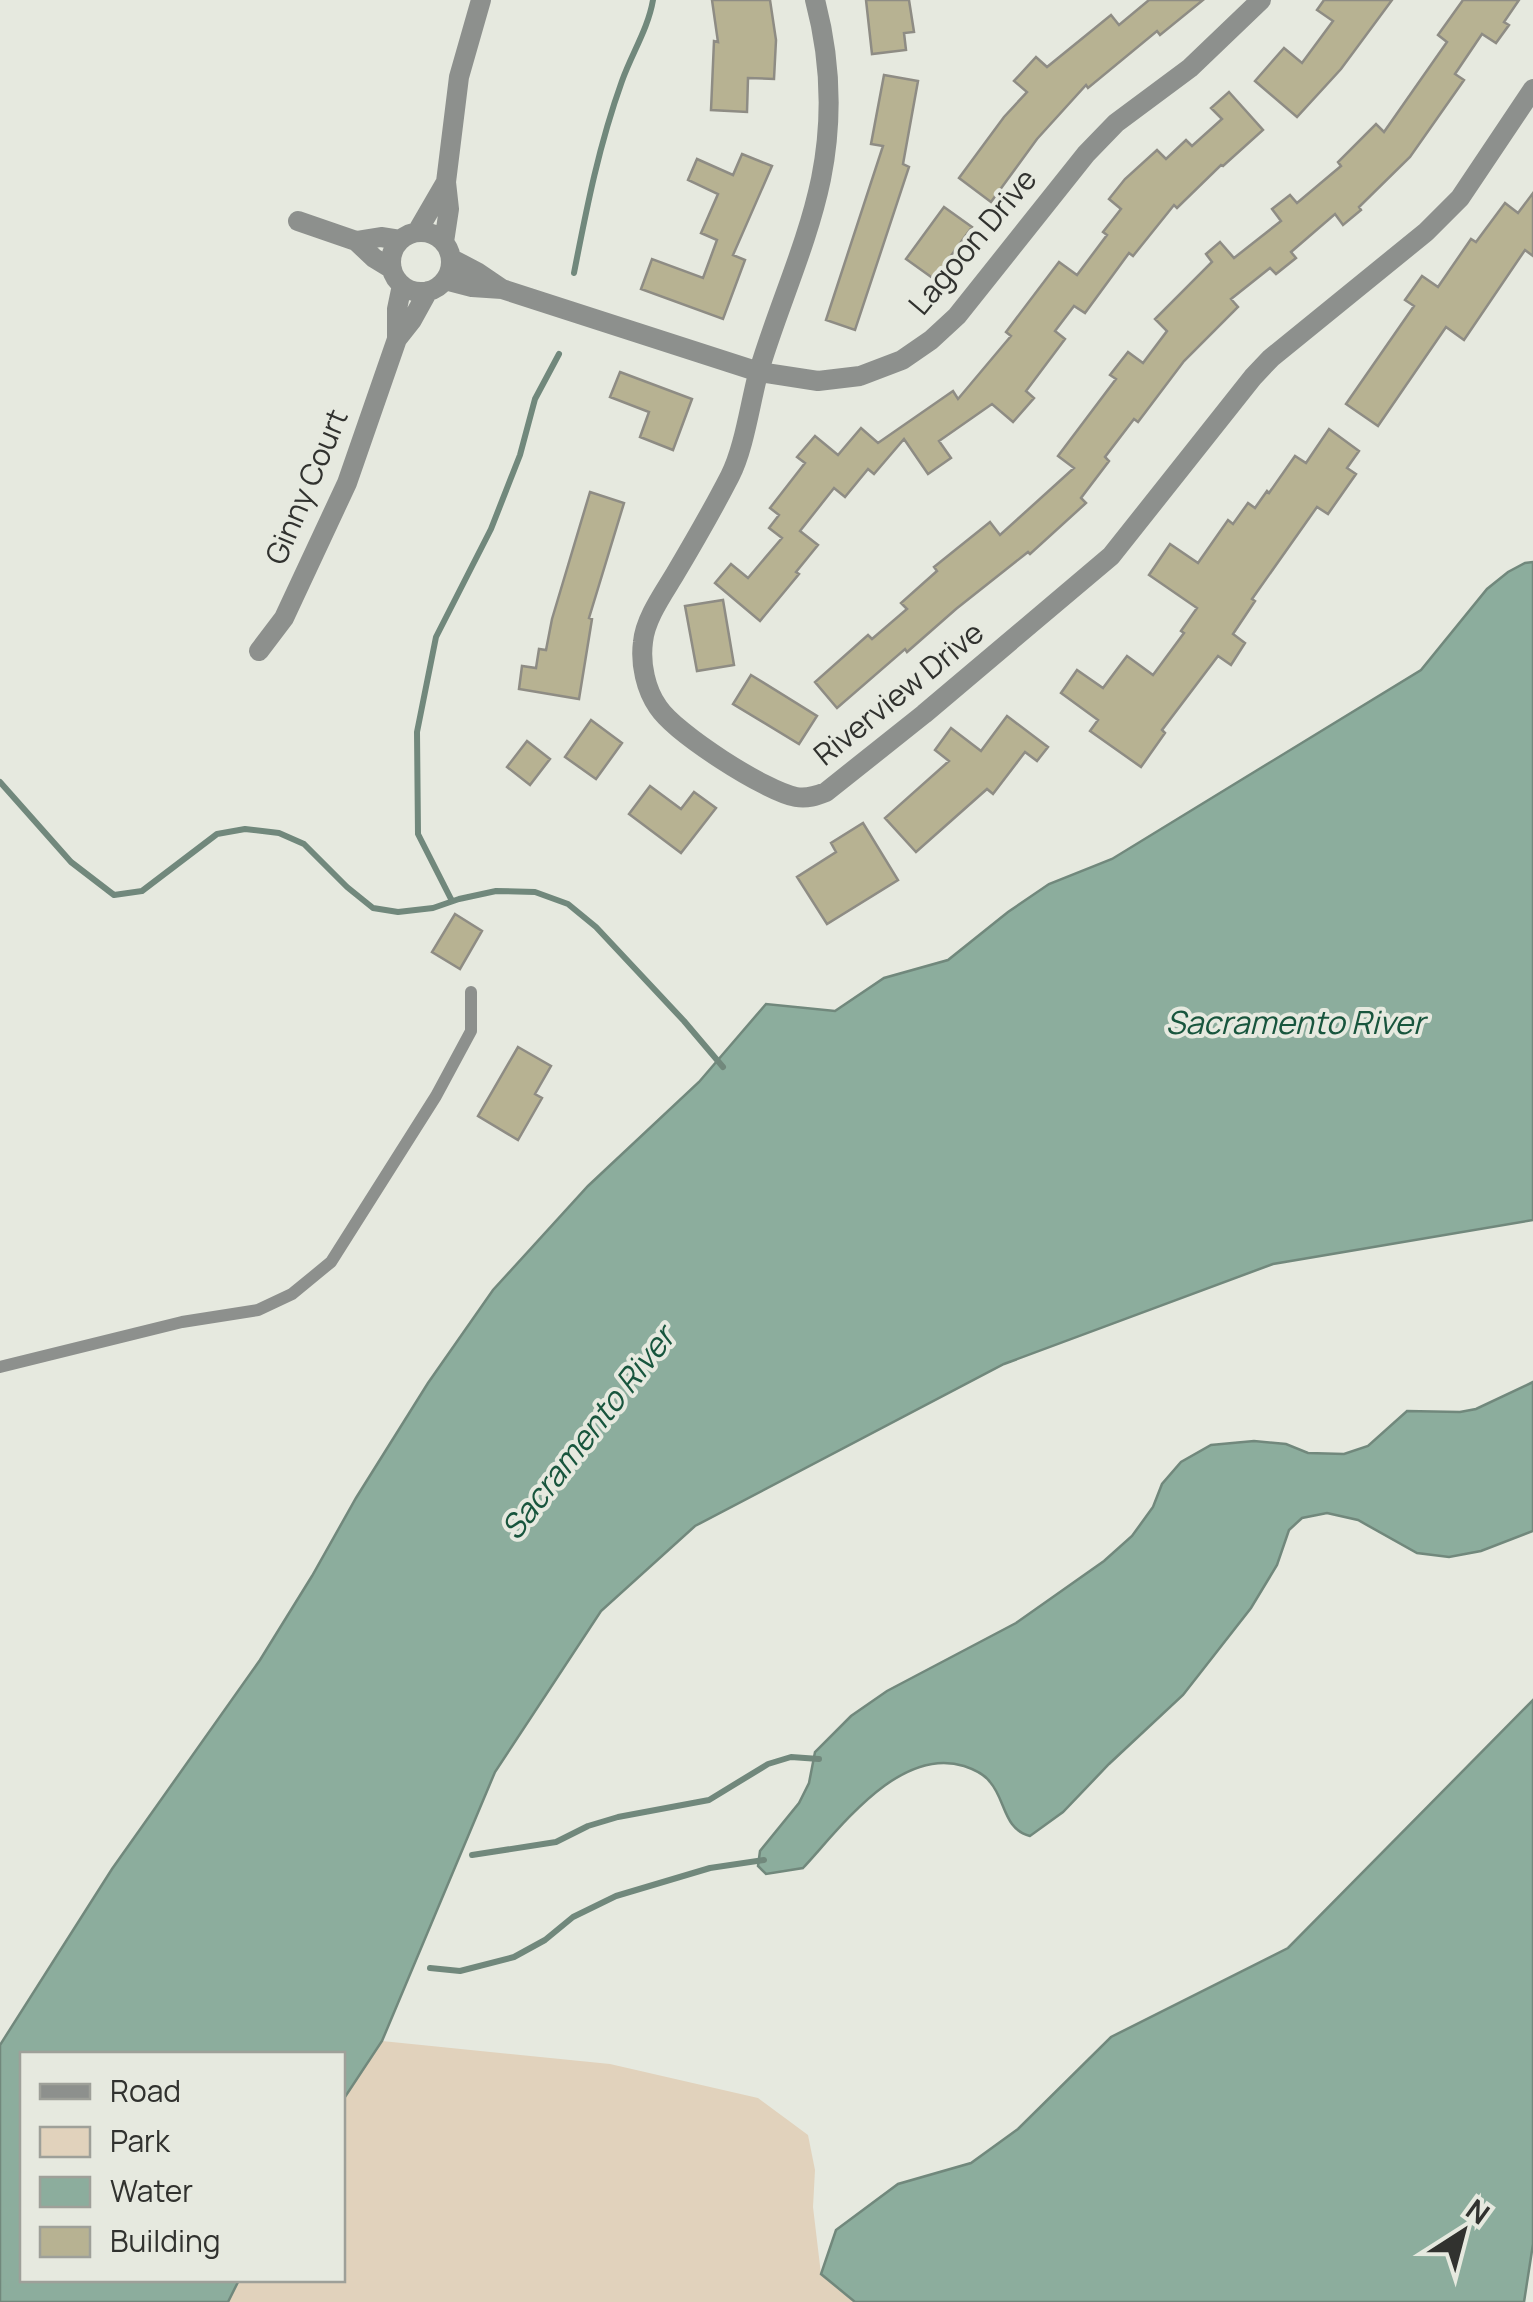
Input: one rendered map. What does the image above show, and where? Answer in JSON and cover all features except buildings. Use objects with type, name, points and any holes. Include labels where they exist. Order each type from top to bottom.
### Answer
[{"type":"street","points":[[397,339],[442,268],[449,209],[446,182],[459,78],[480,0]]},
{"type":"street","name":"Riverview Drive","points":[[815,0],[830,84],[826,155],[811,217],[759,372],[734,470],[644,633],[642,660],[656,704],[675,726],[778,791],[805,798],[826,792],[840,781],[1110,556],[1271,358],[1426,232],[1460,198],[1533,90]]},
{"type":"street","name":"Lagoon Drive","points":[[442,268],[472,287],[502,289],[759,372],[818,381],[860,376],[902,360],[931,340],[956,316],[1086,154],[1116,123],[1190,68],[1261,0]]},
{"type":"street","points":[[397,339],[397,277],[391,259],[394,249],[409,236],[446,182]]},
{"type":"street","points":[[298,221],[356,241],[411,290],[442,268]]},
{"type":"street","points":[[356,241],[426,232],[442,268]]},
{"type":"street","name":"Ginny Court","points":[[258,651],[284,618],[347,483],[397,339]]},
{"type":"lane","points":[[0,1367],[182,1322],[258,1310],[292,1294],[331,1262],[436,1096],[471,1031],[471,992]]},
{"type":"green space","points":[[382,2041],[610,2064],[758,2098],[808,2135],[815,2170],[813,2207],[821,2274],[855,2302],[228,2302],[238,2282],[345,2282],[345,2097]]},
{"type":"water","name":"Sacramento River","points":[[1533,562],[1533,1220],[1273,1264],[1004,1364],[695,1526],[601,1611],[495,1772],[382,2041],[345,2097],[345,2052],[20,2052],[20,2282],[238,2282],[228,2302],[0,2302],[0,2045],[112,1869],[260,1660],[428,1383],[493,1290],[588,1186],[699,1082],[766,1004],[835,1011],[884,978],[948,960],[1049,884],[1112,859],[1421,670],[1487,589],[1525,563]]},
{"type":"water","points":[[1533,1382],[1533,1531],[1481,1551],[1449,1557],[1417,1553],[1358,1520],[1327,1513],[1302,1518],[1289,1530],[1277,1565],[1251,1608],[1183,1695],[1063,1812],[1030,1836],[1015,1827],[985,1777],[964,1766],[940,1763],[917,1768],[874,1794],[803,1868],[766,1874],[758,1866],[760,1851],[799,1803],[809,1783],[815,1752],[851,1716],[887,1691],[1016,1623],[1104,1561],[1132,1536],[1153,1507],[1162,1484],[1181,1462],[1211,1445],[1254,1441],[1286,1444],[1308,1453],[1344,1454],[1368,1446],[1407,1411],[1476,1409]]},
{"type":"water","points":[[1533,1700],[1533,2244],[1524,2302],[855,2302],[821,2274],[836,2230],[898,2184],[971,2163],[1018,2129],[1111,2037],[1288,1948]]},
{"type":"waterway","points":[[574,273],[607,129],[653,0]]},
{"type":"waterway","points":[[452,901],[418,834],[417,732],[436,637],[491,529],[520,455],[535,399],[559,354]]},
{"type":"waterway","points":[[0,782],[71,862],[114,895],[142,891],[217,834],[245,829],[279,833],[304,844],[373,908],[398,912],[433,908],[496,891],[535,892],[568,904],[596,927],[723,1067]]},
{"type":"waterway","points":[[472,1855],[556,1842],[618,1817],[709,1800],[768,1764],[791,1757],[819,1759]]},
{"type":"waterway","points":[[430,1968],[460,1971],[514,1957],[545,1940],[573,1917],[616,1896],[710,1868],[764,1860]]}]
